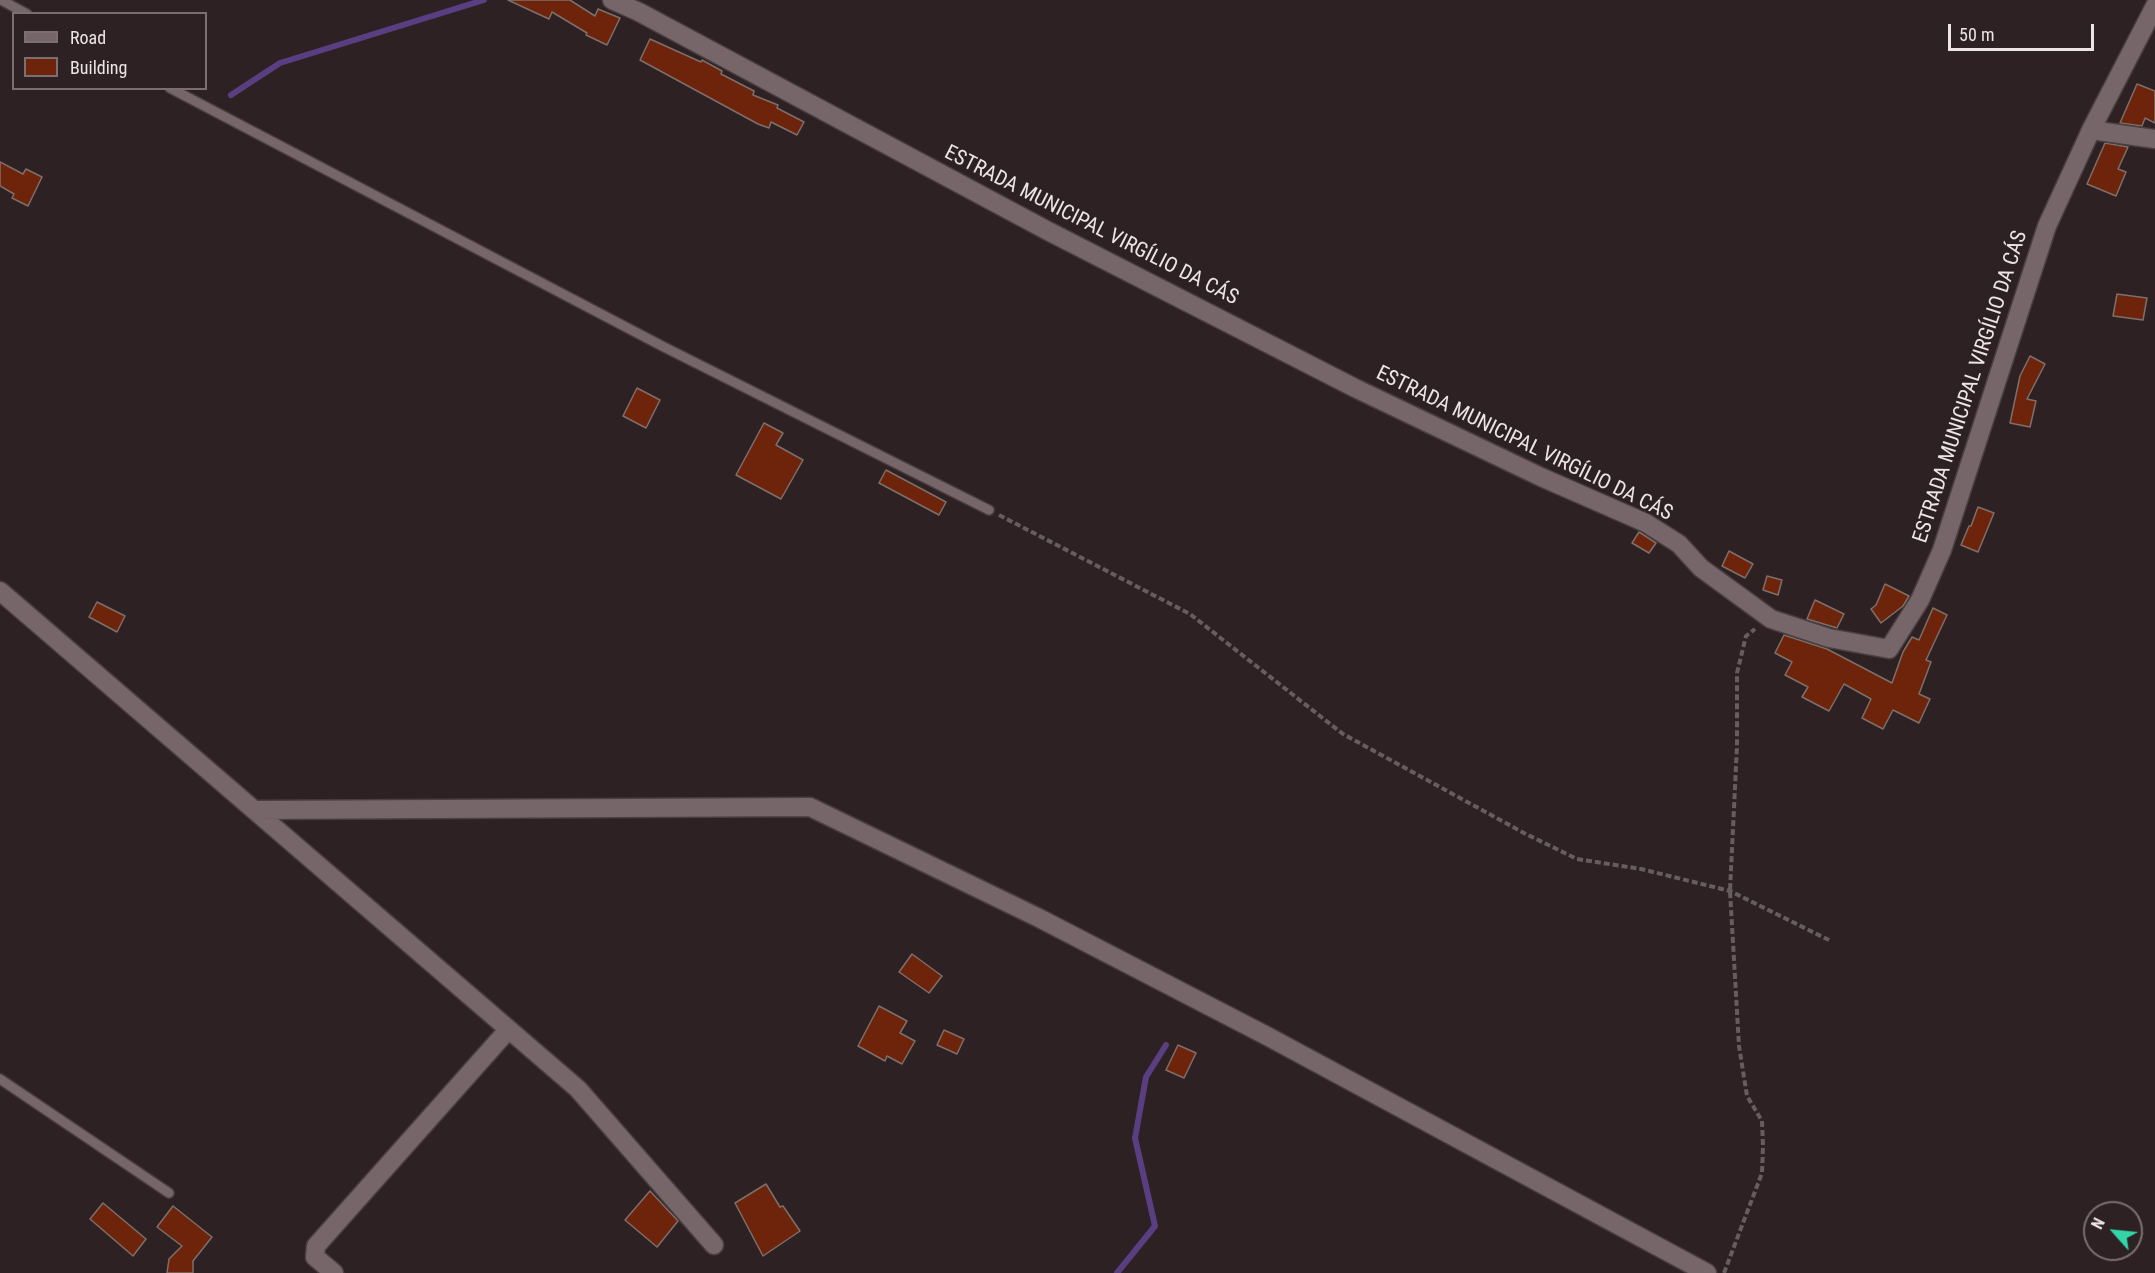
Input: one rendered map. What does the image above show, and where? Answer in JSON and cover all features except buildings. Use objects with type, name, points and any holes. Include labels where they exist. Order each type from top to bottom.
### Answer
[{"type":"street","name":"ESTRADA MUNICIPAL VIRGÍLIO DA CÁS","points":[[612,0],[639,12],[1048,231],[1355,388],[1541,477],[1646,523],[1678,544],[1701,568],[1771,619],[1829,638],[1890,649],[1920,600],[1942,550],[2047,226],[2091,130],[2155,6]]},
{"type":"street","points":[[2091,130],[2155,139]]},
{"type":"street","points":[[0,591],[578,1089],[714,1245]]},
{"type":"street","points":[[255,810],[810,807],[1039,918],[1236,1020],[1707,1273]]},
{"type":"street","points":[[334,1273],[315,1257],[316,1246],[508,1030]]},
{"type":"lane","points":[[1,0],[23,12]]},
{"type":"lane","points":[[174,90],[662,346],[989,510]]},
{"type":"lane","points":[[0,1079],[169,1193]]},
{"type":"path","points":[[989,510],[1190,614],[1343,734],[1524,833],[1577,859],[1641,869],[1730,891],[1831,941]]},
{"type":"path","points":[[1724,1273],[1727,1271],[1762,1173],[1762,1121],[1747,1096],[1739,1046],[1730,891],[1737,746],[1737,673],[1746,636],[1771,619]]},
{"type":"waterway","points":[[231,95],[280,63],[484,0]]},
{"type":"waterway","points":[[1117,1273],[1155,1226],[1135,1138],[1146,1077],[1166,1045]]}]
